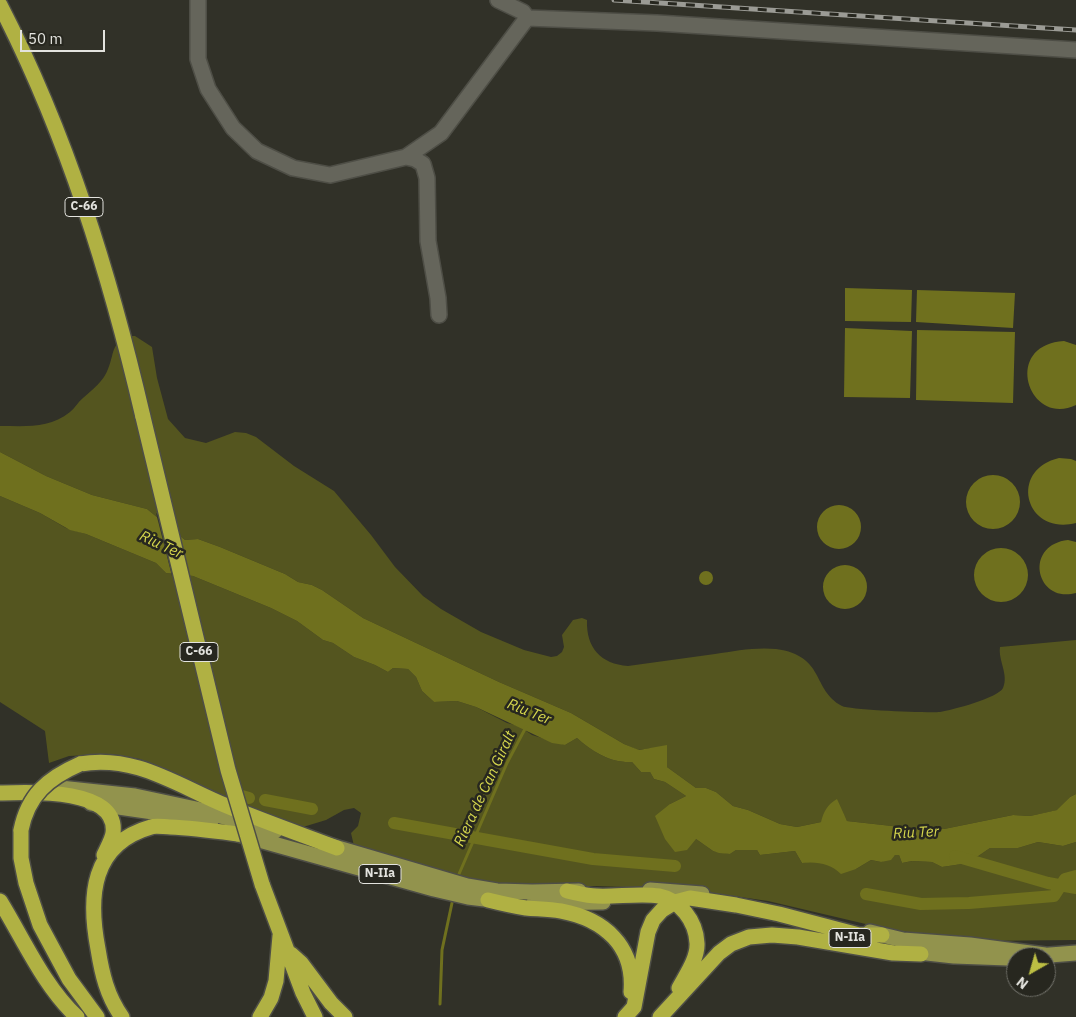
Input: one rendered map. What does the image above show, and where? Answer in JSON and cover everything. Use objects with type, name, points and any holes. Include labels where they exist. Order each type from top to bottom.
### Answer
[{"type":"highway","name":"C-66","points":[[0,6],[38,85],[77,183],[110,289],[143,417],[228,770],[262,884],[283,942],[315,1017]]},
{"type":"highway","points":[[97,1017],[69,979],[40,925],[26,883],[21,858],[21,830],[24,817],[38,792],[59,773],[80,764],[94,761],[133,765],[165,776],[195,793],[263,821],[337,848]]},
{"type":"highway","points":[[0,793],[70,794],[94,803],[107,812],[113,832],[94,887],[92,905],[104,982],[114,1006],[122,1017]]},
{"type":"highway","points":[[99,870],[106,856],[126,837],[152,826],[190,828],[238,834]]},
{"type":"highway","points":[[567,891],[596,896],[658,896],[675,902],[686,912],[693,926],[697,943],[694,959],[663,1014]]},
{"type":"highway","points":[[624,1017],[634,1007],[648,932],[653,920],[662,910],[675,902],[690,898],[779,914],[859,935],[882,935]]},
{"type":"highway","points":[[488,900],[526,908],[552,909],[576,915],[611,934],[620,943],[630,967],[632,981],[630,999],[624,1017]]},
{"type":"highway","points":[[0,901],[42,974],[77,1017]]},
{"type":"highway","points":[[663,1014],[719,953],[731,944],[749,937],[772,935],[798,937],[893,953],[921,954]]},
{"type":"highway","points":[[260,1017],[276,981],[283,942]]},
{"type":"highway","points":[[283,942],[301,963],[319,989],[345,1017]]},
{"type":"main road","name":"N-IIa","points":[[0,787],[64,789],[136,796],[196,809],[467,886],[497,891],[647,890],[711,896],[779,908],[902,940],[970,945],[1006,951]]},
{"type":"main road","name":"N-IIa","points":[[0,799],[50,799],[94,803],[160,814],[434,889],[488,900],[528,903],[675,902],[769,918],[921,954],[1006,958]]},
{"type":"main road","name":"N-IIa","points":[[1056,955],[1076,953]]},
{"type":"street","points":[[198,0],[198,59],[208,89],[233,128],[257,151],[293,168],[330,175],[406,157],[441,133],[527,18]]},
{"type":"street","points":[[498,0],[523,12],[527,18]]},
{"type":"street","points":[[527,18],[656,23],[1076,50]]},
{"type":"street","points":[[406,157],[415,159],[423,164],[427,178],[428,240],[439,315]]},
{"type":"shaded area","points":[[130,336],[135,336],[152,347],[157,378],[168,419],[185,438],[206,443],[235,432],[246,433],[256,437],[294,466],[334,491],[395,567],[423,596],[441,609],[481,632],[524,650],[551,657],[557,656],[564,647],[562,635],[573,620],[582,618],[587,620],[589,639],[597,653],[618,665],[628,666],[745,650],[776,649],[803,658],[811,666],[832,699],[842,706],[873,710],[940,712],[993,696],[1003,688],[1005,678],[1000,657],[1000,647],[1076,640],[1076,794],[1070,797],[1058,810],[1030,816],[1013,815],[944,829],[919,829],[847,821],[842,812],[821,822],[797,827],[780,824],[748,810],[733,806],[716,792],[706,788],[696,788],[667,767],[652,748],[638,750],[624,744],[571,713],[499,682],[363,618],[312,585],[298,582],[285,574],[198,539],[185,540],[147,509],[92,495],[46,476],[0,452],[0,426],[45,424],[70,412],[104,377],[116,345]]},
{"type":"shaded area","points":[[0,496],[40,513],[66,528],[86,534],[156,563],[166,573],[193,576],[271,608],[297,621],[323,640],[333,643],[354,657],[388,672],[393,668],[408,669],[416,677],[422,691],[434,702],[457,701],[476,707],[507,723],[519,726],[532,735],[565,745],[577,738],[602,756],[616,761],[632,762],[641,772],[650,772],[654,779],[665,782],[686,796],[670,804],[696,839],[713,851],[730,854],[736,850],[757,850],[760,855],[795,851],[802,863],[812,861],[856,869],[871,860],[881,862],[899,855],[902,863],[912,861],[932,862],[942,867],[971,861],[990,848],[1018,848],[1038,842],[1063,846],[1076,842],[1076,940],[974,941],[887,929],[768,901],[685,889],[596,886],[497,886],[475,882],[354,846],[351,833],[358,826],[361,813],[354,808],[344,810],[326,820],[303,827],[212,794],[140,759],[112,754],[69,756],[49,763],[45,731],[0,702]]},
{"type":"water","points":[[845,288],[912,290],[911,322],[845,321]]},
{"type":"water","points":[[917,290],[1015,293],[1013,328],[916,322]]},
{"type":"water","points":[[845,328],[912,331],[910,398],[844,397]]},
{"type":"water","points":[[917,330],[1015,332],[1013,403],[916,400]]},
{"type":"water","points":[[1064,341],[1076,345],[1076,405],[1059,409],[1045,405],[1035,396],[1029,383],[1028,369],[1033,356],[1044,346]]},
{"type":"water","name":"Riu Ter","points":[[0,452],[46,476],[92,495],[147,509],[185,540],[198,539],[285,574],[298,582],[312,585],[363,618],[499,682],[571,713],[624,744],[639,750],[667,745],[667,767],[696,788],[706,788],[716,792],[733,806],[748,810],[780,824],[797,827],[821,822],[826,809],[837,799],[847,821],[919,829],[944,829],[1013,815],[1030,816],[1057,810],[1070,797],[1076,794],[1076,842],[1063,846],[1038,842],[1018,848],[990,848],[971,861],[942,867],[932,862],[912,861],[902,863],[899,855],[895,855],[891,860],[881,862],[871,860],[856,869],[841,874],[823,864],[813,862],[802,863],[795,851],[760,855],[757,850],[736,850],[730,854],[719,853],[696,839],[687,850],[675,852],[665,839],[655,816],[670,804],[686,796],[665,782],[654,779],[650,772],[641,772],[632,762],[616,761],[602,756],[577,738],[565,745],[552,743],[476,707],[457,701],[434,702],[422,691],[416,677],[408,669],[393,668],[388,672],[354,657],[333,643],[323,640],[297,621],[271,608],[193,576],[166,573],[156,563],[86,534],[70,530],[40,513],[0,496]]},
{"type":"water","points":[[1059,458],[1076,461],[1076,523],[1059,524],[1045,520],[1035,511],[1029,500],[1029,487],[1033,475],[1043,465]]},
{"type":"water","points":[[993,475],[1003,477],[1012,483],[1018,492],[1020,502],[1018,512],[1012,521],[1003,527],[993,529],[983,527],[974,521],[968,512],[966,502],[968,492],[974,483],[983,477]]},
{"type":"water","points":[[839,505],[851,509],[857,515],[861,527],[857,539],[851,545],[839,549],[827,545],[821,539],[817,527],[821,515],[827,509]]},
{"type":"water","points":[[1068,540],[1076,542],[1076,593],[1062,594],[1052,590],[1044,582],[1040,572],[1040,562],[1045,552],[1054,544]]},
{"type":"water","points":[[996,548],[1006,548],[1016,552],[1024,560],[1028,575],[1024,590],[1016,598],[1006,602],[996,602],[986,598],[978,590],[974,580],[974,570],[978,560],[986,552]]},
{"type":"water","points":[[845,565],[857,569],[863,575],[867,587],[863,599],[857,605],[845,609],[833,605],[827,599],[823,587],[827,575],[833,569]]},
{"type":"water","points":[[703,571],[709,571],[713,578],[709,585],[703,585],[699,581],[699,575]]},
{"type":"pier","points":[[156,513],[179,532],[190,579],[172,576]]},
{"type":"waterway","name":"Riera de Can Giralt","points":[[459,874],[507,763],[526,727]]},
{"type":"waterway","points":[[242,796],[249,798]]},
{"type":"waterway","points":[[265,800],[312,809]]},
{"type":"waterway","points":[[394,823],[593,859],[675,866]]},
{"type":"waterway","points":[[955,856],[1048,883],[1076,888]]},
{"type":"waterway","points":[[866,894],[921,904],[969,903],[1054,896],[1065,879],[1076,876]]},
{"type":"waterway","name":"Riera de Can Giralt","points":[[440,1004],[442,950],[452,903]]},
{"type":"railway","points":[[614,0],[1076,30]]}]
